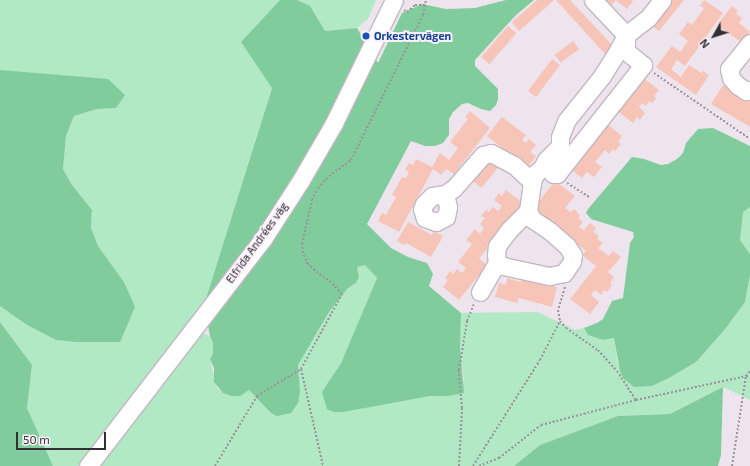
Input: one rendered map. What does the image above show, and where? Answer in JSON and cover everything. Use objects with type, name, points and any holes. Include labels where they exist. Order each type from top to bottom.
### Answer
[{"type":"street","name":"Elfrida Andrées väg","points":[[88,466],[263,239],[301,180],[334,123],[394,0]]},
{"type":"street","points":[[497,262],[503,266],[549,276],[564,273],[572,261],[573,255],[567,246],[550,231],[532,219],[528,211],[532,182],[536,174],[550,171],[643,65],[626,51],[626,34],[593,0]]},
{"type":"street","points":[[550,171],[546,160],[560,146],[560,137],[566,121],[602,76],[616,54],[626,34],[648,18],[662,0]]},
{"type":"street","points":[[750,43],[730,69],[731,78],[737,85],[746,91],[750,90]]},
{"type":"street","points":[[445,194],[454,188],[483,155],[491,153],[514,165],[532,182]]},
{"type":"street","points":[[480,292],[497,262],[496,255],[498,246],[510,228],[528,211]]},
{"type":"path","points":[[216,466],[257,396],[301,369],[342,294],[331,282],[308,264],[303,253],[302,244],[312,200],[318,188],[329,176],[351,160],[422,15],[426,0]]},
{"type":"path","points":[[643,65],[750,139]]},
{"type":"path","points":[[550,171],[576,190],[589,197]]},
{"type":"path","points":[[473,466],[540,360],[560,321],[558,310],[565,286],[562,278],[564,273]]},
{"type":"path","points":[[459,466],[462,408],[459,370],[466,321],[480,292]]},
{"type":"path","points":[[560,321],[598,350],[617,371],[636,400]]},
{"type":"path","points":[[301,369],[323,466]]},
{"type":"path","points":[[479,466],[499,458],[541,425],[636,400],[746,376],[750,372]]},
{"type":"path","points":[[746,376],[750,378]]},
{"type":"path","points":[[732,466],[746,376]]},
{"type":"green space","points":[[0,0],[280,0],[241,42],[272,87],[204,305],[78,466],[53,466],[27,408],[32,365],[0,322],[0,306],[27,325],[56,340],[75,342],[120,342],[124,282],[98,246],[91,228],[92,210],[72,185],[63,169],[66,136],[74,116],[97,109],[116,108],[17,73],[0,70]]},
{"type":"green space","points":[[280,0],[297,0],[310,6],[325,31],[357,28],[378,63],[402,13],[422,4],[446,9],[475,8],[506,0],[534,0],[516,15],[475,60],[475,66],[498,89],[498,99],[496,105],[490,111],[468,103],[462,104],[453,112],[449,119],[449,135],[443,143],[435,146],[425,146],[411,141],[367,224],[391,248],[408,257],[427,263],[433,274],[429,286],[461,313],[460,346],[464,393],[448,396],[430,396],[343,412],[334,412],[327,409],[322,392],[341,363],[377,278],[365,265],[357,267],[359,277],[356,283],[348,288],[329,312],[298,365],[300,392],[298,403],[291,413],[277,416],[271,413],[249,390],[240,396],[231,396],[223,393],[214,382],[214,368],[210,359],[213,354],[213,343],[210,336],[204,305],[272,88],[241,42]]},
{"type":"green space","points":[[297,0],[376,0],[368,19],[357,28],[325,31],[310,6]]},
{"type":"green space","points":[[0,70],[108,79],[125,95],[116,108],[97,109],[74,116],[66,136],[63,169],[72,185],[92,210],[91,228],[98,246],[124,282],[135,307],[120,342],[75,342],[56,340],[27,325],[0,306]]},
{"type":"green space","points":[[713,128],[750,146],[750,207],[743,212],[740,240],[750,254],[750,275],[745,302],[726,328],[696,362],[652,386],[634,387],[623,378],[620,371],[614,338],[603,340],[588,335],[584,328],[603,319],[612,301],[623,298],[630,243],[634,237],[633,232],[591,219],[586,213],[632,157],[644,159],[661,165],[668,164],[677,159],[683,153],[686,143],[698,129]]},
{"type":"green space","points":[[750,207],[750,254],[740,240],[743,212]]},
{"type":"green space","points":[[365,265],[377,278],[341,363],[322,392],[398,401],[430,396],[448,396],[464,381],[460,346],[461,313],[538,312],[575,330],[584,328],[588,335],[603,340],[614,338],[618,365],[652,386],[696,362],[726,328],[745,302],[750,275],[750,400],[723,387],[670,414],[618,416],[540,445],[514,466],[98,466],[203,333],[210,336],[213,343],[213,354],[210,359],[217,388],[223,393],[231,396],[249,390],[271,413],[299,376],[298,365],[329,312],[348,288],[356,283],[359,277],[357,267]]},
{"type":"green space","points":[[0,322],[32,365],[27,408],[53,466],[0,466]]},
{"type":"green space","points":[[723,387],[721,455],[718,466],[514,466],[540,445],[618,416],[670,414]]},
{"type":"building","points":[[537,0],[554,0],[519,31],[512,22]]},
{"type":"building","points":[[556,0],[570,0],[613,46],[605,54]]},
{"type":"building","points":[[606,0],[616,0],[612,5]]},
{"type":"building","points":[[616,0],[632,0],[633,1],[627,9]]},
{"type":"building","points":[[671,0],[684,0],[659,31],[651,25]]},
{"type":"building","points":[[704,0],[723,13],[685,66],[677,60],[671,69],[681,77],[689,65],[701,73],[703,71],[709,75],[696,95],[656,67],[672,46],[680,52],[688,41],[679,34],[688,22],[692,25],[704,8],[700,6]]},
{"type":"building","points":[[732,6],[738,11],[736,14],[742,18],[739,23],[750,32],[742,43],[717,25]]},
{"type":"building","points":[[508,26],[516,33],[489,64],[481,57]]},
{"type":"building","points":[[573,41],[579,49],[561,63],[555,55]]},
{"type":"building","points":[[552,59],[560,65],[536,97],[528,91]]},
{"type":"building","points":[[642,77],[659,90],[654,96],[656,98],[652,103],[649,101],[646,106],[642,103],[639,107],[645,113],[640,120],[637,117],[633,123],[616,110]]},
{"type":"building","points":[[723,85],[750,102],[750,127],[711,104]]},
{"type":"building","points":[[470,111],[490,128],[454,174],[446,169],[441,175],[433,169],[399,232],[378,221],[382,213],[386,215],[396,197],[392,195],[402,177],[406,178],[409,172],[405,170],[409,163],[413,165],[416,159],[432,167],[440,153],[449,160],[458,148],[450,142],[468,119],[465,117]]},
{"type":"building","points":[[502,117],[526,135],[522,140],[526,143],[529,139],[536,145],[530,152],[536,156],[527,168],[487,136]]},
{"type":"building","points":[[606,123],[622,136],[618,142],[621,144],[615,151],[613,149],[609,154],[605,150],[595,162],[602,167],[594,177],[587,172],[582,178],[570,169]]},
{"type":"building","points":[[487,159],[498,168],[482,188],[471,179]]},
{"type":"building","points":[[555,181],[575,196],[565,208],[571,212],[574,209],[580,215],[578,218],[583,222],[579,227],[584,230],[590,223],[596,228],[593,232],[599,236],[597,239],[603,243],[598,248],[609,256],[613,251],[621,257],[608,272],[614,277],[610,283],[612,285],[607,292],[604,290],[601,295],[595,290],[591,295],[599,302],[590,314],[570,299],[596,266],[582,255],[586,251],[533,209]]},
{"type":"building","points":[[506,190],[523,203],[479,259],[487,265],[459,300],[443,287],[448,280],[445,278],[450,271],[453,274],[457,269],[462,273],[466,268],[458,262],[472,244],[466,240],[475,229],[480,234],[484,228],[480,224],[485,218],[481,216],[486,210],[489,212],[493,207],[498,211],[502,206],[494,200],[499,193],[502,196]]},
{"type":"building","points":[[408,222],[432,235],[434,231],[443,236],[431,257],[406,243],[404,245],[397,241]]},
{"type":"building","points":[[507,278],[521,282],[522,278],[557,287],[552,307],[519,298],[517,303],[495,297],[499,283],[506,285]]},
{"type":"place","name":"Orkestervägen","points":[[366,36]]}]
